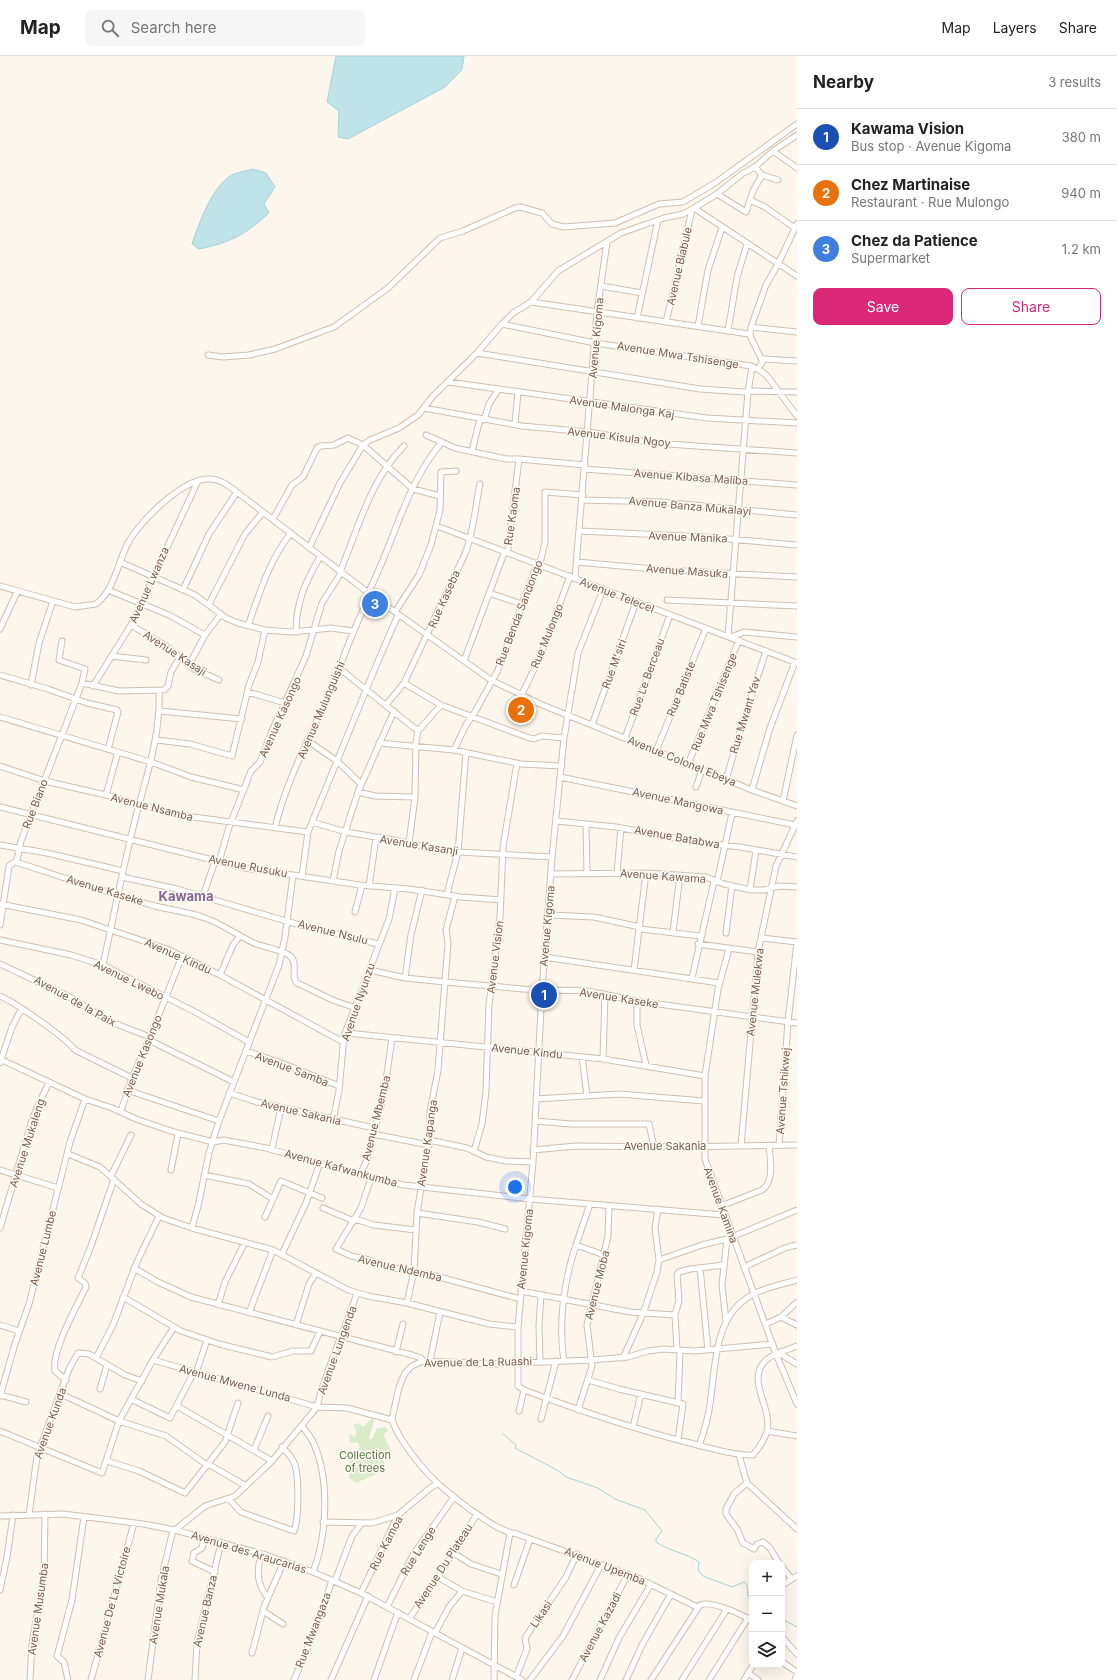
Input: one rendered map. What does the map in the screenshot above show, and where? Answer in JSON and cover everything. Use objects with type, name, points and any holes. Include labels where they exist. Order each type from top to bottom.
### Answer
[{"type":"street","points":[[208,355],[223,357],[248,355],[275,349],[340,324],[384,291],[440,238],[463,231],[515,208],[520,207],[539,212],[552,224],[572,228],[592,224],[611,224],[659,204],[682,202],[715,183],[797,124]]},
{"type":"street","points":[[309,548],[340,483],[362,445],[370,440],[399,428],[418,415],[448,382],[477,354],[502,324],[514,313],[530,302],[564,267],[621,233],[693,209],[717,194],[738,177],[755,167],[773,151],[797,134]]},
{"type":"street","points":[[773,151],[797,168]]},
{"type":"street","points":[[755,167],[762,175],[778,180]]},
{"type":"street","points":[[717,194],[745,212],[756,184],[762,175]]},
{"type":"street","points":[[750,200],[796,226],[766,285],[751,326],[749,334],[762,360]]},
{"type":"street","points":[[693,209],[797,275]]},
{"type":"street","name":"Avenue Biabule","points":[[666,322],[693,209]]},
{"type":"street","points":[[637,318],[658,220]]},
{"type":"street","points":[[698,326],[708,270],[722,228]]},
{"type":"street","name":"Avenue Kigoma","points":[[573,577],[577,562],[580,532],[597,312],[607,242]]},
{"type":"street","points":[[728,331],[737,277],[747,244]]},
{"type":"street","points":[[601,286],[642,293]]},
{"type":"street","points":[[530,302],[749,334]]},
{"type":"street","name":"Avenue Mwa Tshisenge","points":[[502,324],[595,343],[752,367],[758,369],[766,376],[780,392],[797,416]]},
{"type":"street","points":[[751,326],[797,332]]},
{"type":"street","points":[[477,354],[700,389],[748,392],[797,392]]},
{"type":"street","points":[[762,360],[772,359],[797,361]]},
{"type":"street","points":[[758,369],[762,360]]},
{"type":"street","points":[[752,367],[748,392],[742,480],[730,604],[730,637],[744,632],[797,637]]},
{"type":"street","name":"Avenue Malonga Kaj","points":[[448,382],[590,403],[707,418],[797,423]]},
{"type":"street","points":[[472,451],[482,419],[498,390]]},
{"type":"street","points":[[515,424],[518,392]]},
{"type":"street","name":"Avenue Kisula Ngoy","points":[[424,408],[482,419],[588,432],[654,443],[797,453]]},
{"type":"street","points":[[426,435],[455,448],[506,459],[519,459]]},
{"type":"street","points":[[273,519],[292,485],[303,477],[319,446],[334,445],[348,438],[362,445],[413,489],[440,496]]},
{"type":"street","name":"Avenue Mulunguishi","points":[[275,828],[288,787],[388,550],[404,505],[426,462],[442,442]]},
{"type":"street","name":"Avenue Kasongo","points":[[202,896],[252,769],[260,762],[306,656],[322,603],[341,573],[363,514],[386,466],[404,446]]},
{"type":"street","name":"Avenue Kibasa Maliba","points":[[519,459],[584,467],[797,485]]},
{"type":"street","name":"Rue Kaoma","points":[[464,661],[506,552],[513,518],[519,459]]},
{"type":"street","points":[[302,876],[308,832],[397,614],[422,569],[437,526],[442,472],[456,471]]},
{"type":"street","points":[[0,586],[75,607],[91,606],[100,602],[108,590],[128,544],[137,531],[175,492],[198,480]]},
{"type":"street","name":"Avenue Colonel Ebeya","points":[[198,480],[216,480],[224,483],[369,594],[491,680],[521,696],[567,715],[726,780],[797,806]]},
{"type":"street","name":"Avenue Lwanza","points":[[93,686],[131,625],[198,480]]},
{"type":"street","name":"Rue Kaseba","points":[[386,705],[404,683],[428,635],[471,537],[480,484]]},
{"type":"street","name":"Avenue Banza Mukalayi","points":[[547,491],[583,498],[662,502],[797,515]]},
{"type":"street","name":"Rue Benda Sandongo","points":[[454,750],[471,716],[475,712],[500,665],[522,604],[542,557],[544,542],[544,496],[547,491]]},
{"type":"street","points":[[183,590],[209,534],[237,492]]},
{"type":"street","points":[[209,604],[245,534],[263,512]]},
{"type":"street","name":"Avenue Telecel","points":[[437,526],[471,537],[603,590],[796,662]]},
{"type":"street","name":"Avenue Manika","points":[[580,532],[736,539],[797,545]]},
{"type":"street","points":[[248,626],[267,570],[290,534]]},
{"type":"street","points":[[296,632],[298,610],[302,592],[320,557]]},
{"type":"street","points":[[120,562],[183,590],[209,604],[231,620],[248,626],[265,630],[296,632],[331,628],[353,631]]},
{"type":"street","name":"Avenue Masuka","points":[[577,562],[733,574],[797,577]]},
{"type":"street","name":"Rue Mulongo","points":[[521,696],[540,657],[573,577]]},
{"type":"street","points":[[108,590],[141,602],[205,635]]},
{"type":"street","name":"Avenue Kigoma","points":[[524,1390],[518,1386],[518,1327],[533,1162],[544,957],[552,857],[564,738],[578,653],[603,590]]},
{"type":"street","points":[[0,629],[17,592]]},
{"type":"street","points":[[490,593],[522,604]]},
{"type":"street","points":[[667,600],[797,606]]},
{"type":"street","points":[[31,685],[39,643],[53,601]]},
{"type":"street","name":"Rue M'siri","points":[[592,725],[636,602]]},
{"type":"street","points":[[189,664],[205,635],[221,614]]},
{"type":"street","name":"Rue Le Berceau","points":[[625,738],[670,615]]},
{"type":"street","name":"Avenue Kasaji","points":[[131,625],[166,646],[200,672],[219,680]]},
{"type":"street","name":"Rue Batiste","points":[[656,751],[706,628]]},
{"type":"street","points":[[157,740],[190,744],[232,756],[248,692],[258,662],[265,630]]},
{"type":"street","name":"Rue Mwa Tshisenge","points":[[688,764],[739,640]]},
{"type":"street","name":"Rue Biano","points":[[0,925],[2,905],[10,863],[16,862],[30,816],[76,699],[85,671],[60,660],[62,641]]},
{"type":"street","name":"Rue Mwant Yav","points":[[726,780],[766,651]]},
{"type":"street","points":[[111,656],[146,660]]},
{"type":"street","points":[[82,683],[124,692],[159,691],[167,688],[171,672],[180,657]]},
{"type":"street","points":[[752,790],[770,728],[796,662]]},
{"type":"street","points":[[339,668],[367,689],[418,732]]},
{"type":"street","points":[[0,675],[118,711],[108,749]]},
{"type":"street","points":[[404,683],[441,705],[532,739],[542,736],[564,738]]},
{"type":"street","points":[[103,964],[130,840],[157,740],[160,711],[159,691]]},
{"type":"street","points":[[248,692],[285,703]]},
{"type":"street","points":[[409,843],[415,797],[416,746],[418,732],[441,705]]},
{"type":"street","points":[[160,711],[242,719]]},
{"type":"street","points":[[334,881],[337,859],[358,792],[394,711]]},
{"type":"street","points":[[0,717],[152,762],[191,776],[244,790]]},
{"type":"street","points":[[783,801],[797,735]]},
{"type":"street","points":[[308,741],[337,761],[361,784]]},
{"type":"street","points":[[379,743],[454,750],[517,763],[562,766]]},
{"type":"street","points":[[106,795],[118,752]]},
{"type":"street","points":[[447,894],[458,852],[466,753]]},
{"type":"street","name":"Avenue Vision","points":[[474,1151],[482,1124],[486,1091],[491,986],[501,900],[502,855],[517,763]]},
{"type":"street","name":"Avenue Nsamba","points":[[0,766],[44,781],[106,795],[178,815],[308,832]]},
{"type":"street","points":[[696,787],[702,770]]},
{"type":"street","name":"Avenue Mangowa","points":[[560,777],[732,813],[796,823]]},
{"type":"street","points":[[358,792],[375,796],[415,797]]},
{"type":"street","name":"Avenue Rusuku","points":[[0,807],[30,816],[217,861],[362,886],[422,890],[455,896],[501,900]]},
{"type":"street","points":[[692,978],[698,944],[726,846],[732,813]]},
{"type":"street","name":"Avenue Batabwa","points":[[556,821],[621,828],[696,842],[797,857]]},
{"type":"street","name":"Avenue Kasanji","points":[[312,822],[346,832],[458,852],[552,857]]},
{"type":"street","name":"Avenue Mulekwa","points":[[741,1146],[758,952],[780,854],[796,823]]},
{"type":"street","points":[[586,824],[587,873]]},
{"type":"street","points":[[617,873],[617,853],[621,828]]},
{"type":"street","points":[[369,886],[376,838]]},
{"type":"street","points":[[0,845],[47,853],[123,870]]},
{"type":"street","points":[[750,890],[756,850]]},
{"type":"street","name":"Avenue Kaseke","points":[[16,862],[155,906],[205,917],[258,945],[282,953]]},
{"type":"street","points":[[634,970],[646,873]]},
{"type":"street","name":"Avenue Kawama","points":[[551,874],[646,873],[706,877],[716,882],[750,890],[764,890],[779,886],[797,887]]},
{"type":"street","points":[[192,1228],[204,1175],[219,1121],[282,953],[288,921],[293,875]]},
{"type":"street","points":[[673,932],[680,875]]},
{"type":"street","points":[[122,877],[202,896],[288,921]]},
{"type":"street","points":[[355,912],[362,886]]},
{"type":"street","points":[[726,933],[732,886]]},
{"type":"street","name":"Avenue Nyunzu","points":[[333,1120],[339,1086],[343,1042],[390,913],[395,888]]},
{"type":"street","points":[[405,978],[412,929],[422,890]]},
{"type":"street","name":"Avenue Kapanga","points":[[407,1303],[414,1271],[416,1230],[421,1187],[429,1142],[430,1112],[437,1075],[448,943],[446,930],[455,896]]},
{"type":"street","name":"Avenue Kindu","points":[[2,905],[81,920],[111,929],[182,956],[266,999],[343,1042]]},
{"type":"street","points":[[548,915],[604,919],[640,928],[700,936]]},
{"type":"street","name":"Avenue Nsulu","points":[[288,921],[378,944]]},
{"type":"street","points":[[220,975],[233,945],[240,936]]},
{"type":"street","points":[[762,938],[797,942]]},
{"type":"street","name":"Avenue Lwebo","points":[[0,940],[64,953],[103,964],[249,1042]]},
{"type":"street","name":"Avenue Tshikwej","points":[[779,1145],[788,1022],[797,942]]},
{"type":"street","points":[[698,944],[758,952]]},
{"type":"street","name":"Avenue Kamina","points":[[729,949],[714,1012],[706,1076],[704,1101],[704,1146],[707,1169],[797,1404]]},
{"type":"street","points":[[282,953],[288,954],[292,957],[295,969],[294,980],[297,983],[335,1001],[356,1008]]},
{"type":"street","name":"Avenue Kasongo","points":[[121,1111],[132,1078],[182,956]]},
{"type":"street","points":[[544,957],[720,983]]},
{"type":"street","name":"Avenue de la Paix","points":[[0,964],[66,995],[111,1022],[149,1039]]},
{"type":"street","name":"Avenue Kaseke","points":[[370,970],[405,978],[445,982],[542,990],[582,990],[637,1001],[797,1023]]},
{"type":"street","points":[[603,1059],[605,994]]},
{"type":"street","points":[[0,996],[49,1028],[69,1043],[75,1050],[132,1078]]},
{"type":"street","points":[[637,1001],[637,1025],[646,1065]]},
{"type":"street","points":[[0,1060],[14,1022],[21,1010]]},
{"type":"street","name":"Avenue Kindu","points":[[347,1033],[440,1043],[539,1051],[646,1065],[706,1076]]},
{"type":"street","name":"Avenue Mbemba","points":[[360,1175],[366,1162],[384,1094],[392,1038]]},
{"type":"street","points":[[149,1039],[234,1082]]},
{"type":"street","name":"Avenue Samba","points":[[246,1051],[284,1064],[339,1086]]},
{"type":"street","points":[[582,1057],[587,1096]]},
{"type":"street","name":"Avenue Kafwankumba","points":[[0,1060],[84,1099],[121,1111],[136,1119],[178,1134],[213,1142],[224,1140],[272,1150],[371,1178],[421,1187],[530,1199],[724,1215]]},
{"type":"street","name":"Avenue Mukaleng","points":[[0,1228],[36,1108],[49,1082]]},
{"type":"street","points":[[128,1090],[219,1121]]},
{"type":"street","name":"Avenue Sakania","points":[[230,1093],[281,1108],[374,1128]]},
{"type":"street","points":[[536,1099],[619,1094],[704,1101]]},
{"type":"street","name":"Avenue Lumbe","points":[[0,1395],[19,1331],[29,1304],[58,1188],[84,1099]]},
{"type":"street","points":[[272,1150],[281,1108]]},
{"type":"street","points":[[535,1121],[571,1124],[649,1124],[654,1147]]},
{"type":"street","points":[[172,1170],[178,1134]]},
{"type":"street","points":[[373,1134],[429,1142],[474,1151],[494,1159],[533,1162]]},
{"type":"street","points":[[66,1380],[55,1371],[59,1347],[66,1327],[86,1288],[85,1284],[78,1278],[91,1246],[112,1177],[131,1135]]},
{"type":"street","points":[[721,1206],[762,1190],[768,1185],[770,1171],[769,1145]]},
{"type":"street","name":"Avenue Sakania","points":[[533,1150],[576,1146],[654,1147],[797,1145]]},
{"type":"street","points":[[68,1154],[93,1163],[112,1177],[141,1204],[159,1216],[192,1228],[273,1250],[336,1285],[357,1293],[407,1303],[489,1324],[518,1327]]},
{"type":"street","points":[[282,1254],[310,1194],[320,1163]]},
{"type":"street","points":[[0,1170],[58,1188]]},
{"type":"street","points":[[204,1175],[249,1184],[273,1199]]},
{"type":"street","name":"Avenue Ndemba","points":[[371,1178],[361,1208],[340,1240],[336,1249],[351,1256],[366,1259],[389,1267],[414,1271],[520,1299]]},
{"type":"street","points":[[265,1217],[282,1180],[310,1194],[322,1198]]},
{"type":"street","points":[[564,1360],[561,1332],[567,1278],[576,1245],[590,1204]]},
{"type":"street","name":"Avenue Moba","points":[[578,1410],[592,1366],[587,1325],[608,1236],[609,1206]]},
{"type":"street","points":[[323,1208],[354,1220],[374,1225],[416,1230]]},
{"type":"street","points":[[623,1358],[643,1314],[654,1282],[659,1260],[655,1228],[658,1209]]},
{"type":"street","points":[[659,1260],[702,1245],[727,1239],[797,1210]]},
{"type":"street","points":[[418,1213],[478,1222],[505,1229]]},
{"type":"street","points":[[142,1381],[126,1375],[96,1358],[105,1344],[134,1268],[159,1216]]},
{"type":"street","points":[[726,1322],[722,1285],[727,1239]]},
{"type":"street","points":[[218,1305],[225,1282],[245,1242]]},
{"type":"street","points":[[576,1245],[604,1255]]},
{"type":"street","points":[[744,1267],[785,1248],[797,1245]]},
{"type":"street","points":[[249,1313],[273,1250]]},
{"type":"street","points":[[678,1402],[678,1350],[675,1315],[679,1302],[677,1276],[679,1272],[724,1266]]},
{"type":"street","points":[[134,1268],[178,1292],[218,1305],[419,1357],[423,1361]]},
{"type":"street","points":[[700,1268],[708,1350]]},
{"type":"street","points":[[296,1325],[309,1284],[316,1273]]},
{"type":"street","points":[[699,1446],[710,1404],[721,1334],[726,1322],[739,1304],[755,1295],[786,1282],[797,1280]]},
{"type":"street","points":[[521,1291],[643,1314],[675,1315]]},
{"type":"street","name":"Avenue Lungenda","points":[[317,1407],[331,1363],[357,1293]]},
{"type":"street","points":[[540,1362],[539,1326],[541,1295]]},
{"type":"street","points":[[123,1297],[186,1333],[272,1357],[293,1350],[311,1351],[320,1331]]},
{"type":"street","points":[[766,1324],[781,1317],[797,1302]]},
{"type":"street","points":[[430,1361],[440,1312]]},
{"type":"street","points":[[781,1317],[797,1325]]},
{"type":"street","points":[[396,1352],[403,1324]]},
{"type":"street","points":[[0,1325],[19,1331]]},
{"type":"street","points":[[0,1431],[100,1474],[104,1470],[119,1421],[153,1360],[174,1327]]},
{"type":"street","points":[[131,1399],[169,1418],[195,1372],[207,1340]]},
{"type":"street","name":"Avenue de La Ruashi","points":[[392,1420],[399,1387],[405,1373],[412,1366],[423,1361],[517,1363],[591,1360],[623,1358],[652,1350],[708,1350],[773,1344]]},
{"type":"street","points":[[519,1411],[524,1390],[578,1410],[699,1446],[739,1454],[753,1455],[767,1431],[768,1421],[759,1385],[759,1375],[767,1360],[777,1354],[797,1346]]},
{"type":"street","name":"Avenue Kunda","points":[[29,1515],[36,1463],[40,1447],[70,1369],[78,1353],[83,1352],[96,1358]]},
{"type":"street","points":[[777,1354],[797,1364]]},
{"type":"street","name":"Avenue Mwene Lunda","points":[[153,1360],[317,1407],[347,1408],[392,1420]]},
{"type":"street","points":[[541,1419],[556,1361]]},
{"type":"street","points":[[100,1389],[107,1364]]},
{"type":"street","points":[[588,1380],[678,1402],[684,1405],[678,1440]]},
{"type":"street","points":[[61,1394],[119,1421],[166,1436],[208,1465],[246,1486]]},
{"type":"street","points":[[633,1427],[642,1394]]},
{"type":"street","points":[[0,1395],[26,1402]]},
{"type":"street","points":[[107,1461],[139,1471],[184,1493],[208,1465],[228,1436],[238,1402]]},
{"type":"street","points":[[177,1406],[272,1461]]},
{"type":"street","points":[[174,1530],[205,1506],[230,1499],[246,1486],[272,1461],[282,1447],[302,1426],[317,1407]]},
{"type":"street","points":[[254,1450],[268,1416]]},
{"type":"street","points":[[392,1420],[402,1440],[420,1466],[437,1484],[477,1514],[503,1531],[510,1533],[501,1574],[497,1602],[494,1639],[494,1680]]},
{"type":"street","points":[[302,1426],[314,1443],[321,1464],[324,1487],[323,1540],[313,1572]]},
{"type":"street","points":[[767,1431],[797,1436]]},
{"type":"street","points":[[230,1499],[246,1514],[294,1531],[298,1502],[297,1477],[294,1461],[282,1447]]},
{"type":"street","points":[[739,1454],[747,1483],[797,1529]]},
{"type":"street","points":[[747,1483],[734,1494],[726,1509],[727,1516],[737,1529],[744,1544],[754,1549],[757,1544],[763,1542],[770,1548],[778,1560]]},
{"type":"street","name":"Rue Kamoa","points":[[361,1593],[398,1516],[424,1493],[437,1484]]},
{"type":"street","name":"Rue Lenge","points":[[387,1607],[413,1555],[454,1497]]},
{"type":"street","name":"Avenue des Araucarias","points":[[0,1516],[45,1514],[134,1523],[174,1530],[284,1561],[368,1596],[433,1633],[522,1680]]},
{"type":"street","name":"Avenue Musumba","points":[[30,1680],[32,1644],[44,1575],[45,1514]]},
{"type":"street","name":"Avenue Du Plateau","points":[[409,1619],[438,1578],[452,1552],[477,1514]]},
{"type":"street","points":[[0,1590],[7,1557],[13,1515]]},
{"type":"street","points":[[323,1522],[361,1524],[375,1523],[398,1516]]},
{"type":"street","points":[[68,1680],[64,1662],[57,1656],[70,1605],[84,1517]]},
{"type":"street","name":"Avenue De La Victoire","points":[[91,1680],[134,1523]]},
{"type":"street","name":"Rue Mwangaza","points":[[294,1680],[352,1536],[361,1524]]},
{"type":"street","name":"Avenue Mukala","points":[[148,1680],[161,1580],[174,1530]]},
{"type":"street","name":"Avenue Upemba","points":[[510,1533],[530,1538],[628,1574],[697,1607]]},
{"type":"street","points":[[514,1585],[530,1538]]},
{"type":"street","points":[[204,1539],[202,1548],[194,1553],[192,1561],[215,1572]]},
{"type":"street","name":"Avenue Banza","points":[[195,1680],[197,1642],[221,1543]]},
{"type":"street","points":[[452,1552],[470,1564],[501,1574]]},
{"type":"street","points":[[261,1554],[257,1575],[260,1585],[268,1598]]},
{"type":"street","name":"Likasi","points":[[516,1677],[527,1649],[525,1638],[566,1577],[576,1554]]},
{"type":"street","points":[[252,1653],[263,1611],[284,1561]]},
{"type":"street","points":[[530,1680],[563,1636],[601,1564]]},
{"type":"street","points":[[785,1571],[792,1579]]},
{"type":"street","name":"Avenue Kazadi","points":[[572,1680],[628,1574]]},
{"type":"street","points":[[785,1583],[797,1576]]},
{"type":"street","points":[[438,1578],[462,1591],[497,1602]]},
{"type":"street","points":[[600,1680],[619,1638],[651,1584]]},
{"type":"street","points":[[414,1680],[433,1633],[449,1607],[462,1591]]},
{"type":"street","points":[[626,1680],[644,1642],[671,1594]]},
{"type":"street","points":[[331,1680],[368,1596]]},
{"type":"street","points":[[651,1680],[697,1607],[707,1603],[749,1619]]},
{"type":"street","points":[[682,1680],[726,1609]]},
{"type":"street","points":[[263,1611],[283,1624]]},
{"type":"street","points":[[374,1680],[398,1612]]},
{"type":"street","points":[[709,1680],[749,1620]]},
{"type":"street","points":[[785,1640],[797,1654]]},
{"type":"street","points":[[452,1680],[462,1648]]},
{"type":"street","points":[[785,1664],[797,1674],[795,1680]]},
{"type":"street","points":[[744,1680],[751,1668]]},
{"type":"street","points":[[748,1673],[758,1680]]},
{"type":"green space","name":"Collection of trees","points":[[371,1419],[374,1420],[369,1439],[372,1439],[377,1428],[386,1427],[388,1431],[383,1434],[391,1451],[383,1453],[385,1470],[356,1483],[349,1478],[350,1452],[360,1448],[358,1443],[350,1442],[349,1433],[355,1437],[356,1430],[353,1425],[359,1423],[363,1427]]},
{"type":"water","points":[[336,56],[464,56],[462,70],[445,87],[348,139],[338,137],[339,111],[327,102]]},
{"type":"water","points":[[253,169],[266,173],[275,187],[264,204],[269,213],[253,227],[229,241],[199,249],[192,244],[207,206],[218,187],[232,175]]},
{"type":"waterway","points":[[503,1434],[516,1445],[515,1448],[557,1470],[566,1477],[598,1488],[615,1499],[645,1510],[662,1531],[656,1539],[656,1542],[666,1548],[689,1556],[699,1562],[698,1570],[703,1576],[732,1587],[744,1582],[747,1585],[749,1598]]},
{"type":"waterway","points":[[785,1621],[797,1627]]},
{"type":"place","name":"Chez da Patience","points":[[375,604]]},
{"type":"place","name":"Chez Martinaise","points":[[521,710]]},
{"type":"place","name":"Kawama Vision","points":[[544,995]]},
{"type":"district","name":"Kawama","points":[[186,896]]}]
